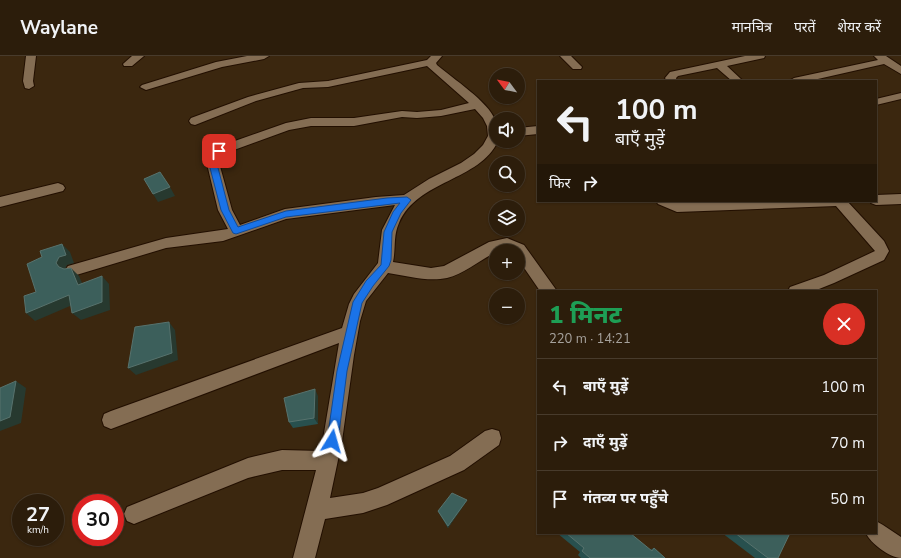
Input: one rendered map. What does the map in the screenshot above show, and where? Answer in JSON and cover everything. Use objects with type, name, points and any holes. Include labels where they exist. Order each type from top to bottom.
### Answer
[{"type":"street","points":[[29,86],[28,81],[31,56]]},
{"type":"street","points":[[128,64],[135,61],[139,56]]},
{"type":"street","points":[[146,87],[220,64],[264,56]]},
{"type":"street","points":[[565,56],[577,67]]},
{"type":"street","points":[[671,80],[670,78],[674,74],[760,56]]},
{"type":"street","points":[[798,80],[883,58],[901,71]]},
{"type":"street","points":[[195,121],[252,99],[288,89],[334,83],[434,59],[432,66],[470,97],[489,120]]},
{"type":"street","points":[[720,65],[737,80]]},
{"type":"street","points":[[877,102],[901,96]]},
{"type":"street","points":[[236,231],[225,210],[213,164],[212,158],[219,151],[286,127],[311,122],[354,122],[402,114],[418,115],[442,113],[477,105]]},
{"type":"street","points":[[525,131],[537,130]]},
{"type":"street","points":[[304,558],[328,461],[342,371],[358,302],[370,283],[384,266],[386,260],[388,232],[397,212],[415,192],[456,171],[485,153],[489,147]]},
{"type":"street","points":[[0,202],[58,188]]},
{"type":"street","points":[[877,200],[901,199]]},
{"type":"street","points":[[72,270],[166,243],[182,240],[214,238],[286,214],[387,201],[407,200]]},
{"type":"street","points":[[665,202],[677,207],[769,202]]},
{"type":"street","points":[[799,290],[829,279],[860,265],[879,256],[882,251],[879,245],[839,202]]},
{"type":"street","points":[[384,266],[431,274],[447,272],[494,246],[507,243],[513,244],[519,249],[548,290]]},
{"type":"street","points":[[111,420],[350,332]]},
{"type":"street","points":[[317,510],[363,503],[380,498],[457,463],[492,438]]},
{"type":"street","points":[[134,514],[248,468],[282,460],[299,459],[328,461]]},
{"type":"street","points":[[877,533],[901,550]]},
{"type":"building","points":[[160,172],[170,187],[153,194],[144,179]]},
{"type":"building","points":[[62,244],[66,255],[59,257],[56,263],[59,267],[64,269],[71,268],[78,285],[102,276],[102,302],[72,313],[69,295],[26,313],[24,296],[36,292],[27,264],[42,257],[40,251]]},
{"type":"building","points":[[169,322],[172,353],[128,368],[135,327]]},
{"type":"building","points":[[16,381],[10,417],[0,421],[0,388]]},
{"type":"building","points":[[315,389],[314,418],[289,422],[284,398]]},
{"type":"building","points":[[452,493],[467,500],[448,526],[438,511]]},
{"type":"building","points":[[567,534],[631,534],[652,551],[654,548],[665,558],[590,558],[582,551],[584,548]]},
{"type":"building","points":[[736,534],[790,534],[778,558],[768,558]]},
{"type":"route","points":[[219,151],[214,154],[212,158],[213,164],[225,210],[236,231],[286,214],[376,202],[407,200],[397,212],[388,232],[386,260],[384,266],[370,283],[358,302],[342,371],[332,441]]}]
